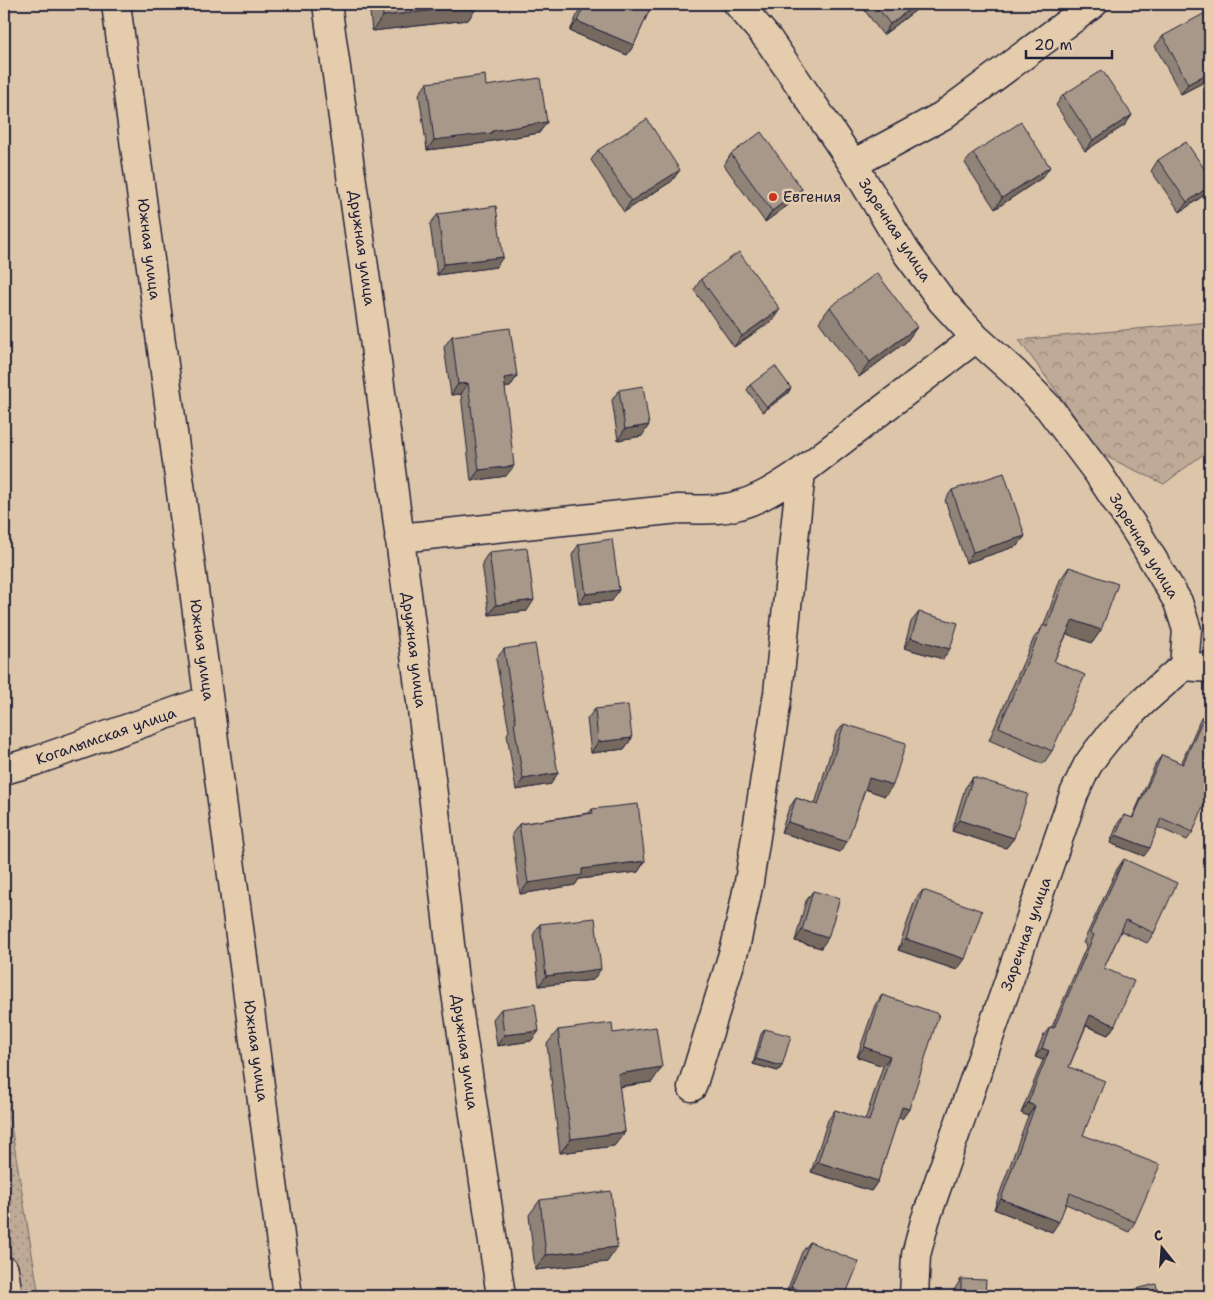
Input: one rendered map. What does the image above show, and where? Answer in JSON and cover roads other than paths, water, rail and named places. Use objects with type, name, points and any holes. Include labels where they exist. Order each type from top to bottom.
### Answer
[{"type":"street","name":"Южная улица","points":[[116,4],[288,1296]]},
{"type":"street","name":"Дружная улица","points":[[327,4],[374,331],[434,802],[454,980],[501,1296]]},
{"type":"street","name":"Заречная улица","points":[[738,4],[768,39],[852,164],[906,252],[942,301],[976,338],[1015,373],[1049,408],[1098,472],[1138,534],[1178,602],[1197,667],[1147,698],[1109,736],[1089,764],[1074,794],[928,1213],[916,1254],[914,1296]]},
{"type":"street","points":[[852,164],[942,116],[1093,4]]},
{"type":"street","points":[[400,538],[669,510],[719,509],[753,500],[778,488],[801,472],[976,338]]},
{"type":"street","points":[[692,1087],[736,944],[749,882],[778,693],[801,472]]},
{"type":"street","name":"Когалымская улица","points":[[4,770],[208,700]]},
{"type":"street","points":[[4,1270],[8,1296]]},
{"type":"place","name":"Евгения","points":[[773,197]]}]
